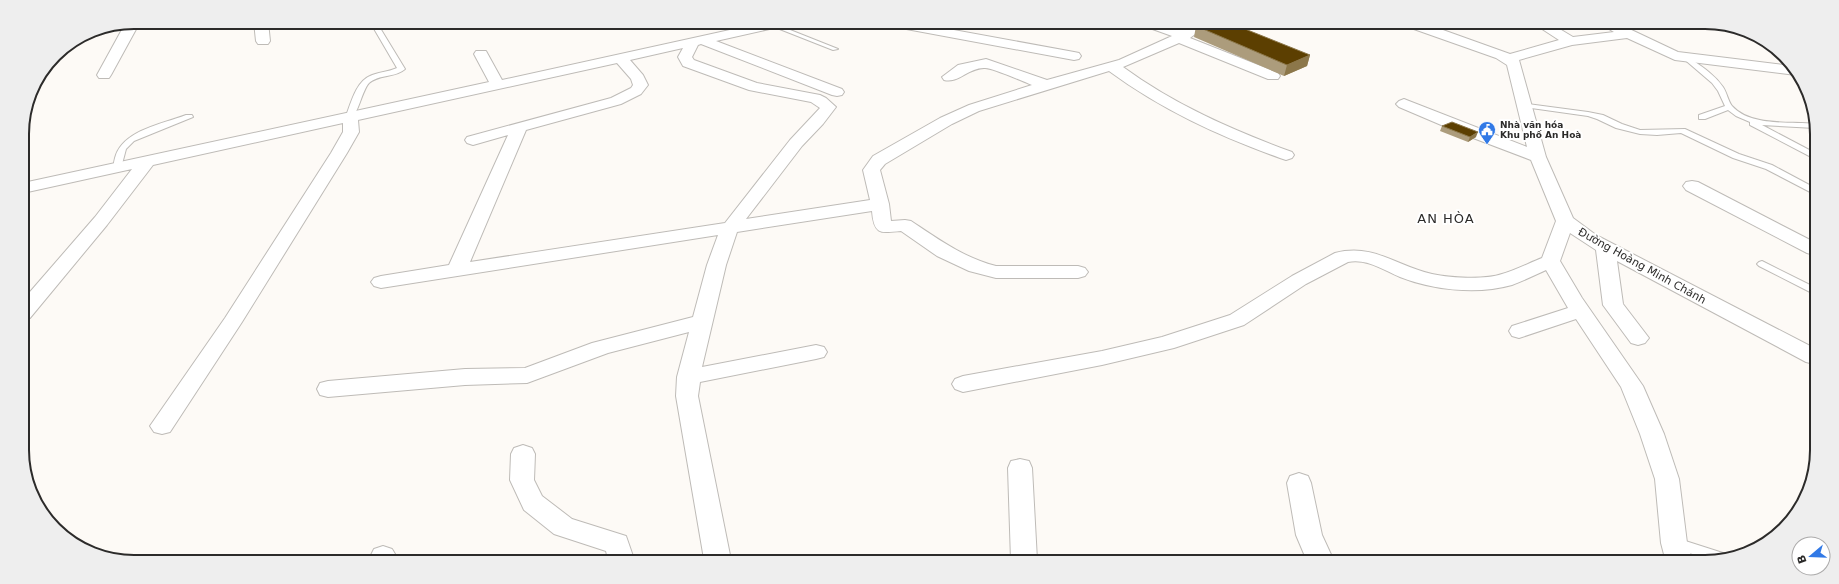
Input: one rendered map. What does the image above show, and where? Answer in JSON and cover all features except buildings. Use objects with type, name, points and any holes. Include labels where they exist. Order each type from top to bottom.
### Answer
[{"type":"street","points":[[104,75],[129,29]]},
{"type":"street","points":[[262,29],[263,41]]},
{"type":"street","points":[[29,187],[620,58],[742,29]]},
{"type":"street","points":[[926,29],[1074,56]]},
{"type":"street","points":[[1164,29],[1273,76]]},
{"type":"street","points":[[1078,272],[996,272],[976,267],[944,252],[905,225],[885,227],[882,224],[880,204],[871,170],[879,160],[946,121],[974,108],[1131,61],[1182,37],[1193,29]]},
{"type":"street","points":[[963,384],[1102,358],[1166,343],[1237,320],[1299,280],[1342,257],[1353,255],[1375,259],[1408,273],[1431,280],[1455,283],[1486,283],[1506,280],[1550,261],[1565,221],[1538,157],[1514,63],[1427,29]]},
{"type":"street","points":[[1549,29],[1571,41]]},
{"type":"street","points":[[1619,29],[1665,53],[1686,58],[1788,70]]},
{"type":"street","points":[[1509,60],[1571,41],[1627,34]]},
{"type":"street","points":[[696,40],[837,92]]},
{"type":"street","points":[[696,40],[685,57],[688,63],[754,87],[815,98],[828,107],[796,143],[730,228],[722,243],[688,377],[687,396],[717,555]]},
{"type":"street","points":[[481,54],[498,85]]},
{"type":"street","points":[[472,140],[616,101],[636,91],[641,85],[638,78],[620,58]]},
{"type":"street","points":[[949,77],[963,68],[986,63],[1047,85]]},
{"type":"street","points":[[1112,66],[1137,86],[1191,116],[1256,145],[1286,155]]},
{"type":"street","points":[[1404,104],[1466,130],[1538,157]]},
{"type":"street","points":[[162,426],[232,322],[339,153],[351,132],[350,116]]},
{"type":"street","points":[[457,270],[520,127]]},
{"type":"street","points":[[29,306],[101,221],[148,160]]},
{"type":"street","points":[[1692,186],[1810,247]]},
{"type":"street","points":[[381,282],[880,204]]},
{"type":"street","name":"Đường Hoàng Minh Chánh","points":[[1565,221],[1589,239],[1810,354]]},
{"type":"street","points":[[1605,247],[1613,305],[1638,338]]},
{"type":"street","points":[[1550,261],[1580,311],[1632,386],[1652,434],[1667,479],[1677,552]]},
{"type":"street","points":[[1519,331],[1580,311]]},
{"type":"street","points":[[328,390],[465,377],[527,375],[600,348],[702,322]]},
{"type":"street","points":[[688,377],[816,352]]},
{"type":"street","points":[[522,454],[522,480],[533,503],[563,527],[617,544],[620,555]]},
{"type":"street","points":[[1020,468],[1024,555]]},
{"type":"street","points":[[1299,483],[1309,535],[1318,555]]},
{"type":"lane","points":[[350,116],[364,84],[370,79],[392,74],[401,69],[377,29]]},
{"type":"lane","points":[[784,29],[835,50]]},
{"type":"lane","points":[[1686,58],[1713,78],[1723,92],[1728,107],[1756,125],[1810,154]]},
{"type":"lane","points":[[1524,105],[1588,114],[1600,117],[1618,126],[1640,132],[1657,133],[1682,131],[1736,156],[1769,167],[1810,190]]},
{"type":"lane","points":[[1702,117],[1728,107]]},
{"type":"lane","points":[[117,168],[121,148],[128,140],[189,117]]},
{"type":"lane","points":[[1748,119],[1766,123],[1810,126]]},
{"type":"lane","points":[[1762,264],[1810,289]]},
{"type":"lane","points":[[1677,552],[1699,555]]},
{"type":"place","name":"Nhà văn hóa Khu phố An Hoà","points":[[1487,145]]},
{"type":"district","name":"AN HÒA","points":[[1446,218]]}]
